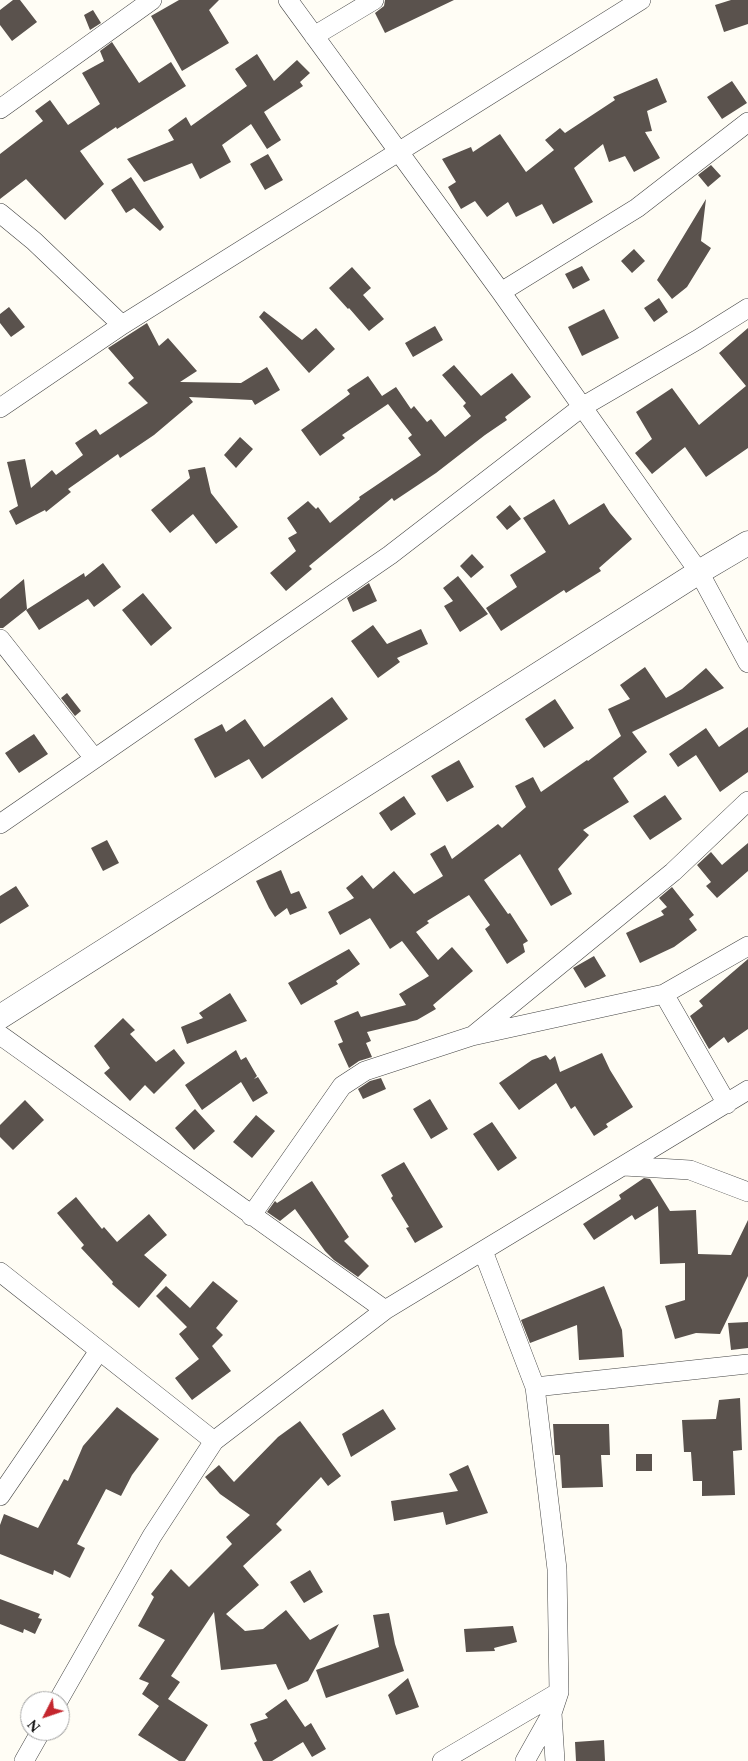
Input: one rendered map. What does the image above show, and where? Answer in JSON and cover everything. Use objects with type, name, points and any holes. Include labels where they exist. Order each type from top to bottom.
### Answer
[{"type":"street","points":[[0,109],[152,0]]},
{"type":"street","points":[[288,0],[501,292],[700,572],[748,663]]},
{"type":"street","points":[[314,36],[374,0]]},
{"type":"street","points":[[0,408],[122,325],[641,0]]},
{"type":"street","points":[[501,292],[637,208],[748,122]]},
{"type":"street","points":[[0,213],[34,241],[122,325]]},
{"type":"street","points":[[0,824],[390,555],[582,407],[748,308]]},
{"type":"street","points":[[0,1017],[748,543]]},
{"type":"street","points":[[0,639],[94,758]]},
{"type":"street","points":[[472,1036],[673,872],[748,801]]},
{"type":"street","points":[[251,1216],[342,1086],[365,1071],[472,1036],[664,994],[748,946]]},
{"type":"street","points":[[664,994],[727,1104]]},
{"type":"street","points":[[0,1035],[385,1310]]},
{"type":"street","points":[[64,1691],[152,1536],[214,1441],[385,1310],[748,1090]]},
{"type":"street","points":[[624,1166],[690,1170],[748,1192]]},
{"type":"street","points":[[483,1251],[535,1387],[557,1569],[559,1692],[552,1713],[525,1761]]},
{"type":"street","points":[[0,1272],[214,1441]]},
{"type":"street","points":[[0,1496],[6,1474],[99,1351]]},
{"type":"street","points":[[535,1387],[748,1364]]},
{"type":"street","points":[[442,1761],[559,1692]]},
{"type":"street","points":[[552,1713],[555,1761]]},
{"type":"street","points":[[24,1761],[35,1741]]},
{"type":"building","points":[[13,0],[20,0],[37,22],[12,41],[0,25],[0,10]]},
{"type":"building","points":[[179,0],[219,0],[209,10],[229,43],[182,71],[151,16]]},
{"type":"building","points":[[385,0],[454,0],[385,33],[375,13],[384,6]]},
{"type":"building","points":[[731,0],[748,0],[748,24],[724,32],[715,5]]},
{"type":"building","points":[[93,10],[101,23],[90,30],[84,15]]},
{"type":"building","points":[[112,42],[139,83],[171,62],[186,86],[117,129],[116,127],[80,151],[104,184],[65,220],[26,179],[0,199],[0,154],[43,121],[35,111],[50,100],[68,125],[100,104],[82,73],[104,61],[100,51]]},
{"type":"building","points":[[257,54],[274,81],[297,60],[310,73],[300,82],[303,86],[264,112],[281,140],[267,149],[251,124],[222,145],[231,162],[200,179],[192,163],[144,182],[127,159],[174,140],[168,130],[186,117],[191,126],[247,86],[235,69]]},
{"type":"building","points":[[657,78],[667,102],[647,111],[652,131],[645,132],[660,158],[634,172],[625,156],[609,162],[603,144],[574,168],[593,202],[553,224],[542,204],[516,217],[508,202],[487,217],[475,201],[461,209],[448,187],[456,182],[442,159],[471,147],[473,152],[500,134],[526,172],[554,150],[545,140],[560,128],[565,133],[615,100],[613,97]]},
{"type":"building","points":[[732,81],[747,103],[722,119],[707,97]]},
{"type":"building","points":[[268,154],[283,180],[265,190],[250,164]]},
{"type":"building","points":[[711,165],[721,176],[708,187],[698,175]]},
{"type":"building","points":[[131,177],[164,227],[160,231],[134,208],[126,213],[111,190]]},
{"type":"building","points":[[706,199],[701,241],[711,248],[687,287],[672,299],[657,280]]},
{"type":"building","points":[[634,249],[645,261],[632,273],[621,261]]},
{"type":"building","points":[[582,266],[590,280],[573,289],[565,274]]},
{"type":"building","points":[[352,267],[371,288],[363,295],[384,319],[369,331],[329,288]]},
{"type":"building","points":[[659,298],[668,312],[654,322],[644,308]]},
{"type":"building","points":[[9,307],[25,327],[11,337],[0,323],[0,314]]},
{"type":"building","points":[[604,309],[619,338],[582,356],[568,327]]},
{"type":"building","points":[[264,311],[302,340],[316,328],[335,349],[309,373],[259,317]]},
{"type":"building","points":[[147,323],[159,346],[168,338],[197,371],[180,382],[241,383],[267,367],[280,390],[255,405],[252,400],[189,397],[193,402],[154,435],[120,458],[118,454],[68,489],[71,492],[46,512],[45,510],[16,525],[9,511],[18,506],[7,462],[25,459],[31,488],[52,470],[56,475],[83,455],[75,443],[96,429],[100,435],[148,403],[128,383],[134,378],[108,348]]},
{"type":"building","points":[[435,326],[443,340],[413,357],[405,343]]},
{"type":"building","points":[[748,328],[748,448],[706,477],[685,447],[652,474],[635,453],[652,439],[636,412],[672,388],[699,425],[746,386],[719,353]]},
{"type":"building","points":[[454,365],[481,396],[512,373],[531,397],[505,417],[507,420],[436,473],[394,501],[392,498],[309,566],[312,569],[286,591],[270,573],[296,551],[288,538],[297,533],[287,518],[308,501],[316,509],[318,507],[330,523],[360,499],[359,497],[421,455],[408,438],[412,435],[388,404],[342,435],[345,438],[320,456],[301,430],[350,394],[347,390],[368,376],[382,396],[396,387],[411,409],[414,406],[427,422],[431,419],[445,437],[471,416],[463,406],[466,403],[442,375]]},
{"type":"building","points":[[240,437],[253,449],[236,468],[224,455]]},
{"type":"building","points":[[205,467],[211,493],[238,527],[216,544],[193,514],[170,533],[151,510],[190,478],[188,470]]},
{"type":"building","points":[[554,499],[569,525],[604,503],[632,539],[599,568],[601,571],[566,593],[564,590],[501,631],[486,608],[517,587],[510,575],[546,552],[523,518]]},
{"type":"building","points":[[510,505],[521,519],[507,530],[496,517]]},
{"type":"building","points":[[472,554],[484,567],[471,578],[460,566]]},
{"type":"building","points":[[103,563],[121,587],[94,607],[88,599],[39,630],[26,610],[84,573],[85,577]]},
{"type":"building","points":[[458,576],[488,614],[460,632],[444,606],[453,601],[443,588]]},
{"type":"building","points":[[24,579],[27,609],[3,628],[0,628],[0,599]]},
{"type":"building","points":[[369,583],[377,601],[353,612],[347,598]]},
{"type":"building","points":[[143,593],[172,628],[151,646],[122,610]]},
{"type":"building","points":[[373,625],[387,644],[421,629],[428,644],[397,658],[400,662],[378,678],[351,641]]},
{"type":"building","points":[[645,667],[666,698],[682,689],[706,668],[724,688],[632,732],[647,752],[613,778],[629,802],[583,830],[589,835],[558,869],[572,894],[551,906],[520,854],[484,880],[508,914],[510,913],[528,941],[523,944],[525,952],[507,964],[485,929],[490,925],[469,895],[427,921],[429,923],[416,932],[438,960],[452,947],[473,971],[433,1005],[436,1009],[417,1020],[367,1032],[371,1041],[366,1043],[372,1057],[359,1061],[349,1068],[338,1044],[343,1042],[334,1021],[358,1011],[361,1017],[406,1005],[399,994],[429,976],[402,941],[390,949],[370,918],[340,935],[328,912],[354,898],[346,888],[362,875],[373,889],[394,871],[414,894],[443,876],[430,854],[445,845],[452,859],[498,824],[502,828],[526,807],[515,786],[533,777],[541,792],[588,761],[621,736],[608,709],[630,699],[620,685]]},
{"type":"building","points":[[67,693],[81,711],[75,716],[61,698]]},
{"type":"building","points":[[332,697],[348,719],[262,779],[249,759],[215,778],[194,739],[222,724],[226,732],[245,719],[264,747]]},
{"type":"building","points":[[555,699],[574,728],[544,748],[525,719]]},
{"type":"building","points":[[748,727],[748,772],[720,792],[696,755],[678,767],[669,754],[706,728],[719,747]]},
{"type":"building","points":[[34,734],[48,754],[19,773],[5,753]]},
{"type":"building","points":[[459,760],[474,787],[447,802],[431,776]]},
{"type":"building","points":[[665,795],[682,819],[650,840],[633,816]]},
{"type":"building","points":[[404,796],[416,814],[391,831],[379,813]]},
{"type":"building","points":[[107,840],[119,863],[103,871],[91,848]]},
{"type":"building","points":[[748,843],[748,871],[717,898],[706,886],[711,882],[697,865],[711,852],[722,865]]},
{"type":"building","points":[[281,870],[291,894],[299,891],[307,908],[290,915],[287,908],[275,917],[256,881]]},
{"type":"building","points":[[16,886],[29,906],[0,924],[0,896]]},
{"type":"building","points":[[672,887],[694,915],[689,919],[697,930],[674,947],[640,963],[626,933],[664,915],[661,911],[667,907],[659,898]]},
{"type":"building","points":[[349,949],[360,964],[336,981],[338,984],[301,1005],[288,983]]},
{"type":"building","points":[[594,956],[606,976],[585,988],[573,968]]},
{"type":"building","points":[[748,959],[748,1029],[728,1043],[724,1037],[709,1049],[690,1016],[703,1006],[699,1001]]},
{"type":"building","points":[[230,993],[247,1021],[187,1044],[181,1027],[203,1018],[199,1013]]},
{"type":"building","points":[[123,1018],[135,1030],[130,1034],[156,1062],[174,1049],[185,1063],[154,1094],[145,1085],[130,1101],[104,1073],[110,1068],[94,1046]]},
{"type":"building","points":[[236,1050],[241,1060],[246,1057],[257,1076],[254,1079],[258,1077],[268,1093],[253,1102],[241,1082],[202,1110],[185,1085]]},
{"type":"building","points":[[602,1053],[610,1070],[633,1107],[606,1124],[608,1127],[594,1136],[575,1106],[571,1109],[556,1083],[519,1110],[499,1083],[532,1060],[546,1055],[550,1060],[555,1056],[560,1072]]},
{"type":"building","points":[[381,1078],[386,1089],[363,1099],[358,1089],[370,1081]]},
{"type":"building","points":[[430,1099],[448,1129],[431,1139],[413,1109]]},
{"type":"building","points":[[25,1100],[44,1120],[13,1150],[0,1137],[0,1125]]},
{"type":"building","points":[[195,1109],[215,1131],[194,1150],[175,1128]]},
{"type":"building","points":[[256,1115],[275,1131],[252,1158],[233,1142]]},
{"type":"building","points":[[492,1122],[517,1158],[498,1171],[473,1134]]},
{"type":"building","points":[[404,1162],[443,1227],[415,1243],[406,1228],[409,1227],[391,1198],[393,1196],[381,1175]]},
{"type":"building","points":[[644,1178],[650,1179],[670,1211],[696,1210],[698,1254],[731,1255],[748,1220],[748,1276],[720,1334],[696,1333],[675,1339],[665,1306],[685,1300],[685,1263],[660,1264],[658,1206],[635,1220],[632,1215],[594,1240],[583,1224],[621,1199],[619,1195]]},
{"type":"building","points":[[312,1181],[349,1237],[344,1241],[369,1266],[358,1277],[325,1251],[295,1209],[280,1221],[267,1212],[275,1201],[277,1203]]},
{"type":"building","points":[[76,1197],[102,1229],[104,1227],[117,1242],[149,1214],[167,1235],[144,1255],[167,1275],[139,1308],[112,1284],[113,1282],[81,1248],[84,1245],[57,1213]]},
{"type":"building","points":[[213,1281],[238,1301],[216,1328],[223,1335],[212,1346],[231,1371],[192,1400],[175,1378],[199,1359],[179,1334],[187,1327],[156,1296],[166,1286],[190,1308]]},
{"type":"building","points":[[604,1286],[622,1330],[624,1357],[579,1360],[577,1325],[530,1343],[521,1320]]},
{"type":"building","points":[[748,1322],[748,1348],[731,1350],[728,1323]]},
{"type":"building","points":[[740,1398],[742,1450],[733,1451],[735,1495],[702,1496],[702,1481],[693,1481],[691,1452],[684,1452],[682,1420],[716,1419],[719,1400]]},
{"type":"building","points":[[117,1407],[159,1439],[132,1475],[121,1496],[106,1489],[77,1544],[85,1548],[70,1578],[54,1570],[53,1575],[0,1554],[0,1525],[4,1514],[38,1528],[64,1479],[68,1481],[83,1446]]},
{"type":"building","points":[[383,1409],[396,1429],[351,1457],[342,1434]]},
{"type":"building","points":[[300,1421],[341,1476],[328,1486],[321,1477],[276,1524],[282,1530],[243,1566],[259,1585],[226,1614],[245,1631],[263,1629],[286,1610],[310,1640],[339,1624],[308,1681],[288,1690],[276,1664],[221,1670],[214,1612],[171,1676],[180,1682],[168,1699],[208,1725],[185,1761],[179,1761],[138,1735],[159,1706],[142,1694],[149,1683],[139,1679],[165,1640],[138,1626],[154,1597],[151,1594],[171,1569],[189,1587],[232,1544],[226,1537],[250,1515],[220,1494],[205,1477],[219,1465],[234,1482],[278,1437]]},
{"type":"building","points":[[553,1424],[609,1424],[610,1455],[601,1455],[603,1487],[562,1488],[560,1455],[555,1455]]},
{"type":"building","points":[[636,1454],[652,1454],[652,1471],[636,1471]]},
{"type":"building","points":[[468,1465],[488,1513],[446,1525],[443,1512],[394,1521],[391,1501],[458,1491],[449,1474]]},
{"type":"building","points":[[310,1570],[323,1592],[304,1603],[290,1582]]},
{"type":"building","points":[[0,1599],[40,1614],[38,1618],[42,1619],[35,1634],[24,1629],[23,1633],[0,1624]]},
{"type":"building","points":[[389,1613],[395,1644],[404,1671],[326,1698],[316,1670],[379,1647],[373,1615]]},
{"type":"building","points":[[513,1626],[517,1642],[494,1648],[495,1651],[466,1652],[464,1629]]},
{"type":"building","points":[[408,1678],[419,1707],[396,1715],[388,1695]]},
{"type":"building","points":[[286,1699],[305,1727],[311,1723],[326,1749],[312,1757],[303,1742],[272,1761],[263,1761],[254,1743],[257,1741],[250,1724],[268,1718],[265,1714]]},
{"type":"building","points":[[604,1740],[605,1761],[576,1761],[575,1742]]}]
